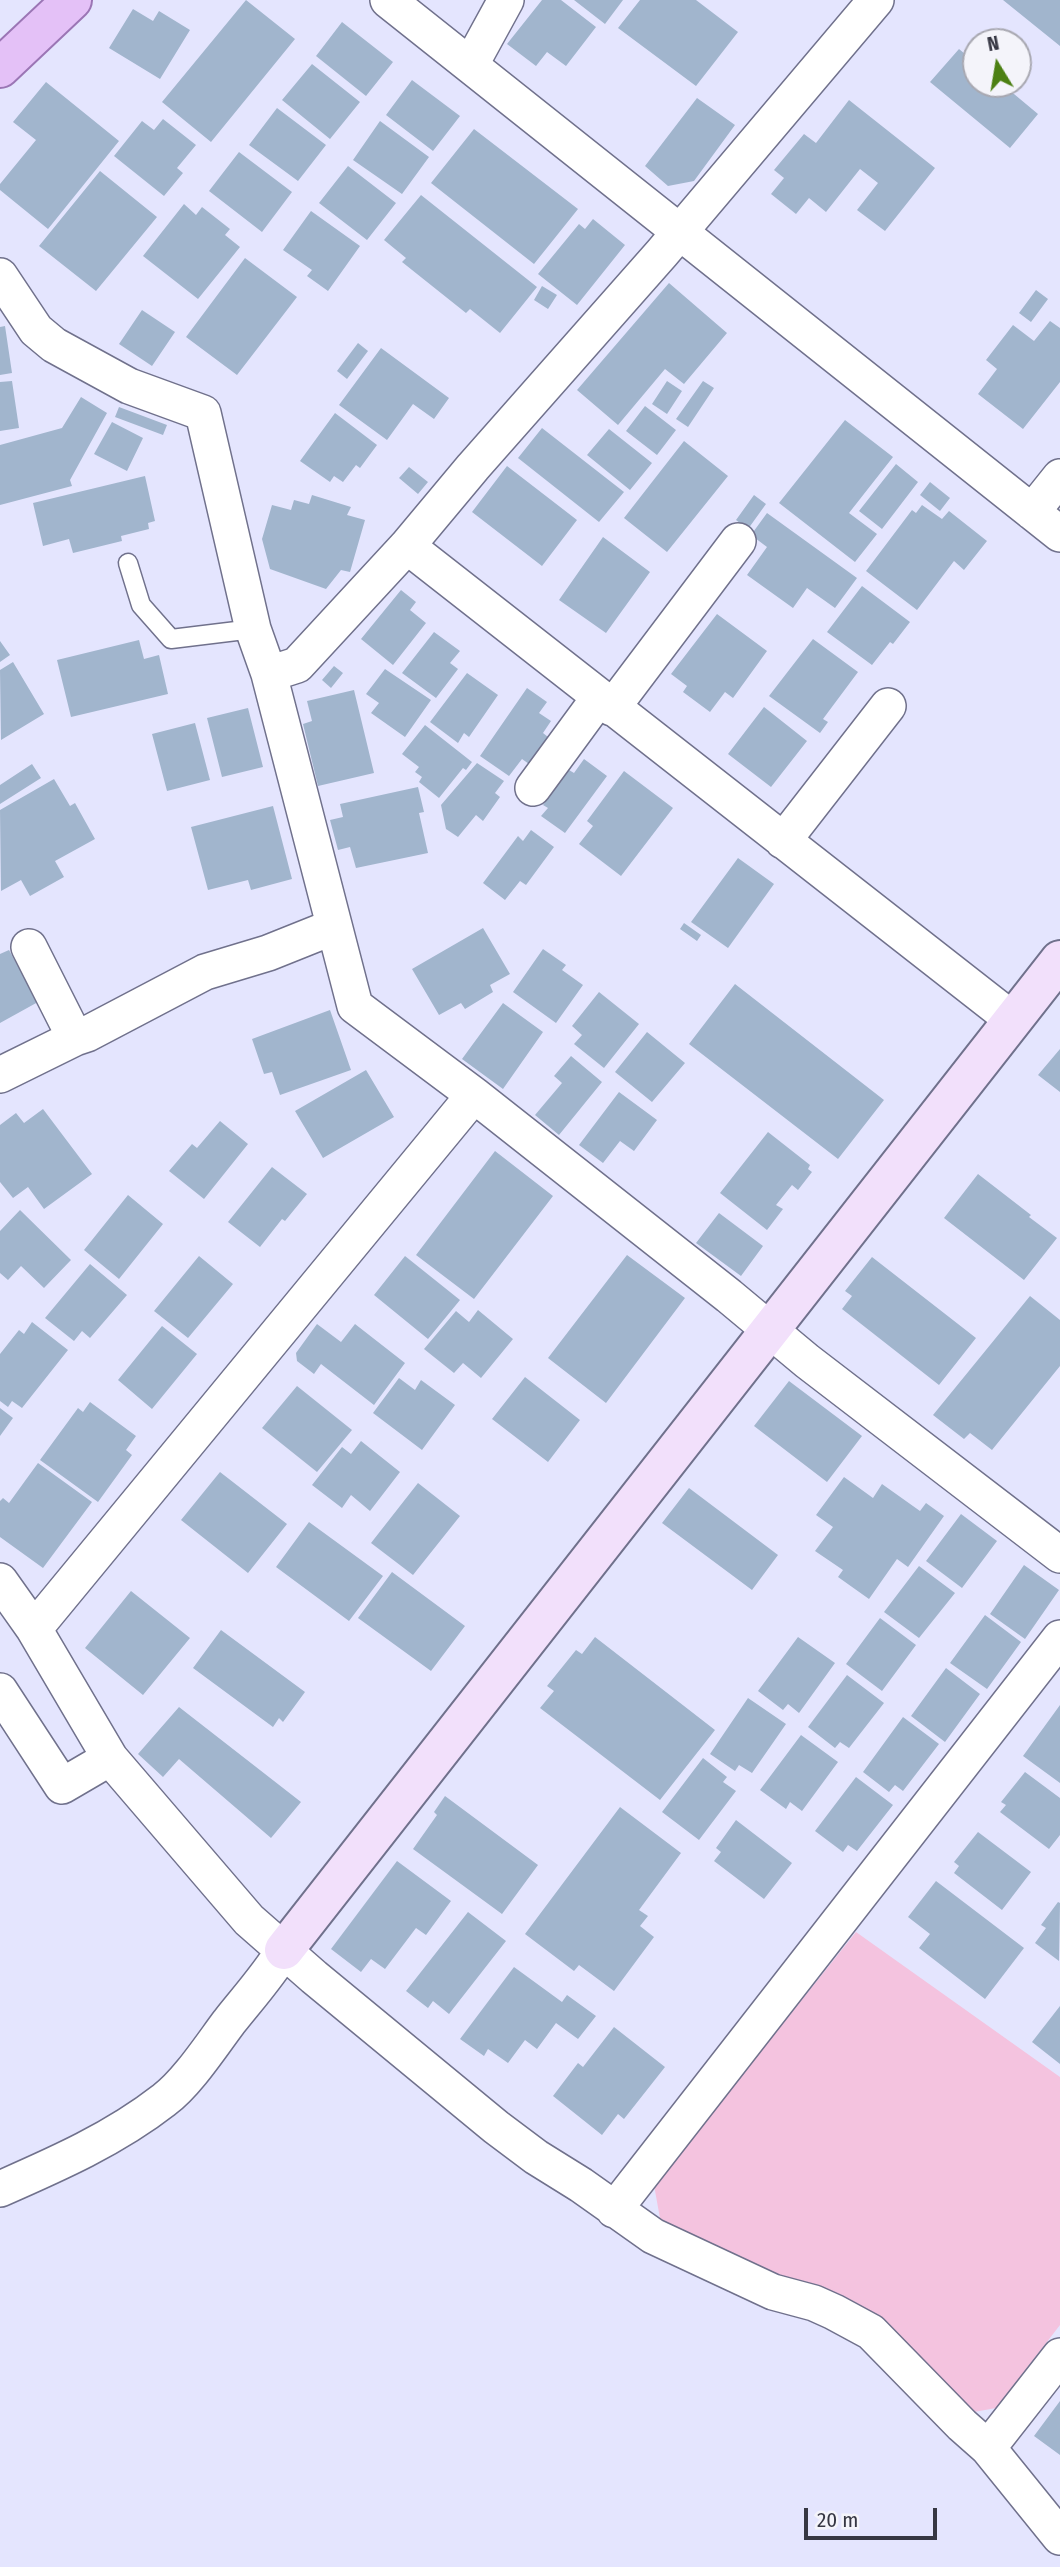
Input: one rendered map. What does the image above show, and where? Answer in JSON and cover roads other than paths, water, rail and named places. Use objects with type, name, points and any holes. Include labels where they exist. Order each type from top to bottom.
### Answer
[{"type":"main road","points":[[0,68],[72,0]]},
{"type":"street","points":[[388,0],[1060,534]]},
{"type":"street","points":[[471,64],[506,0]]},
{"type":"street","points":[[269,674],[297,665],[407,546],[876,0]]},
{"type":"street","points":[[0,276],[36,330],[54,345],[129,386],[203,413],[253,629],[269,674],[332,927],[355,1006],[474,1095],[1060,1555]]},
{"type":"street","points":[[1032,512],[1060,477]]},
{"type":"street","points":[[533,788],[738,541]]},
{"type":"street","points":[[407,546],[1013,1020]]},
{"type":"street","points":[[783,841],[888,706]]},
{"type":"street","points":[[0,1075],[88,1034],[205,972],[268,953],[332,927]]},
{"type":"street","points":[[29,947],[75,1038]]},
{"type":"street","points":[[0,2189],[67,2160],[118,2133],[167,2098],[206,2053],[1060,960]]},
{"type":"street","points":[[34,1629],[474,1095]]},
{"type":"street","points":[[0,1581],[34,1629],[110,1758],[249,1920],[496,2127],[653,2236],[773,2292],[814,2303],[870,2332],[988,2448],[1060,2537]]},
{"type":"street","points":[[614,2210],[1060,1638]]},
{"type":"street","points":[[0,1691],[62,1786],[110,1758]]},
{"type":"street","points":[[988,2448],[1060,2357]]},
{"type":"lane","points":[[128,563],[141,605],[172,639],[253,629]]}]
